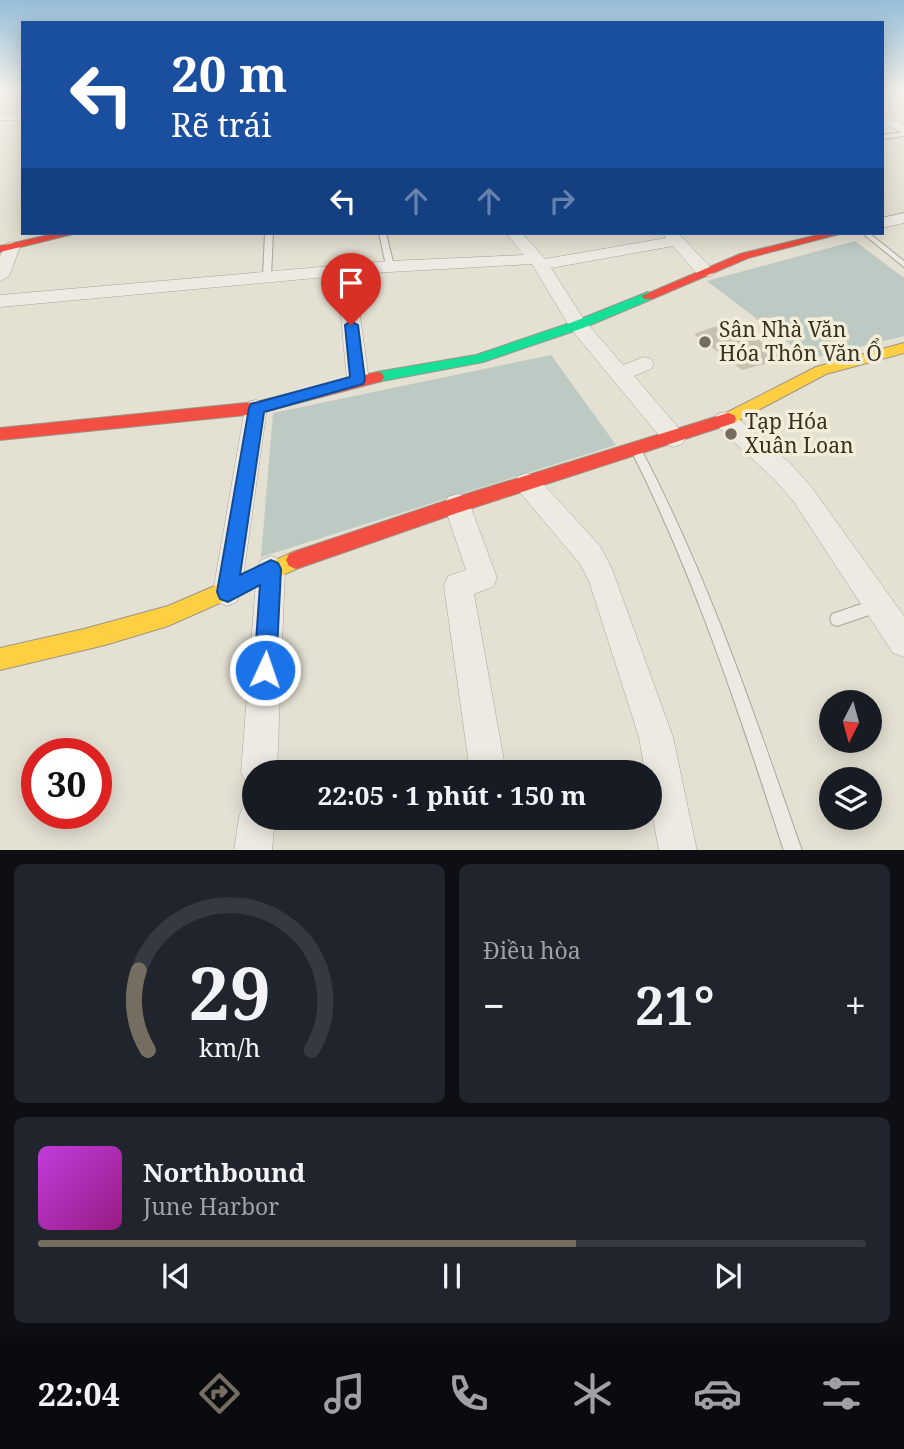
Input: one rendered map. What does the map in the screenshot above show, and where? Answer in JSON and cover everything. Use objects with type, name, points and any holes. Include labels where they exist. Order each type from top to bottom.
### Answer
[{"type":"street","points":[[884,223],[904,218]]},
{"type":"street","points":[[0,276],[6,248],[63,235]]},
{"type":"street","points":[[516,235],[538,262],[578,326],[674,438]]},
{"type":"street","points":[[0,434],[256,408],[358,380],[478,359],[578,326],[763,250],[829,235]]},
{"type":"street","points":[[0,301],[390,265],[538,262],[673,237],[705,272]]},
{"type":"street","points":[[345,270],[358,380]]},
{"type":"street","points":[[0,659],[52,648],[169,616],[228,592],[271,569],[457,505],[674,438],[725,420],[821,370],[904,348]]},
{"type":"street","points":[[620,374],[644,364]]},
{"type":"street","points":[[228,592],[256,408]]},
{"type":"street","points":[[725,420],[784,473],[803,495],[904,642]]},
{"type":"street","points":[[527,484],[590,555],[602,578],[656,737],[678,850]]},
{"type":"street","points":[[457,505],[483,578],[458,586],[486,760]]},
{"type":"street","points":[[260,760],[271,569]]},
{"type":"street","points":[[253,850],[255,830]]},
{"type":"lane","points":[[884,137],[904,132]]},
{"type":"lane","points":[[267,277],[269,235]]},
{"type":"lane","points":[[382,235],[390,265]]},
{"type":"lane","points":[[867,235],[904,265]]},
{"type":"lane","points":[[636,450],[669,511],[737,684],[793,850]]},
{"type":"lane","points":[[837,619],[879,605]]},
{"type":"shaded area","points":[[855,241],[904,278],[904,336],[810,359],[707,281]]},
{"type":"shaded area","points":[[551,355],[616,445],[261,557],[273,413]]},
{"type":"building","points":[[734,320],[783,359],[742,370],[694,334]]},
{"type":"traffic: fast","points":[[377,377],[478,359],[578,325],[648,296]]},
{"type":"traffic: slow","points":[[728,419],[821,370],[904,348]]},
{"type":"traffic: slow","points":[[0,659],[84,640],[168,616],[296,560]]},
{"type":"traffic: jam","points":[[0,249],[63,235]]},
{"type":"traffic: jam","points":[[648,296],[744,256],[830,235]]},
{"type":"traffic: jam","points":[[0,434],[256,408],[377,377]]},
{"type":"traffic: jam","points":[[296,560],[457,505],[728,419]]},
{"type":"place","name":"Sân Nhà Văn Hóa Thôn Văn Ổ","points":[[705,342]]},
{"type":"place","name":"Tạp Hóa Xuân Loan","points":[[731,434]]},
{"type":"route","points":[[265,670],[271,569],[228,592],[256,408],[358,380],[351,325]]}]
